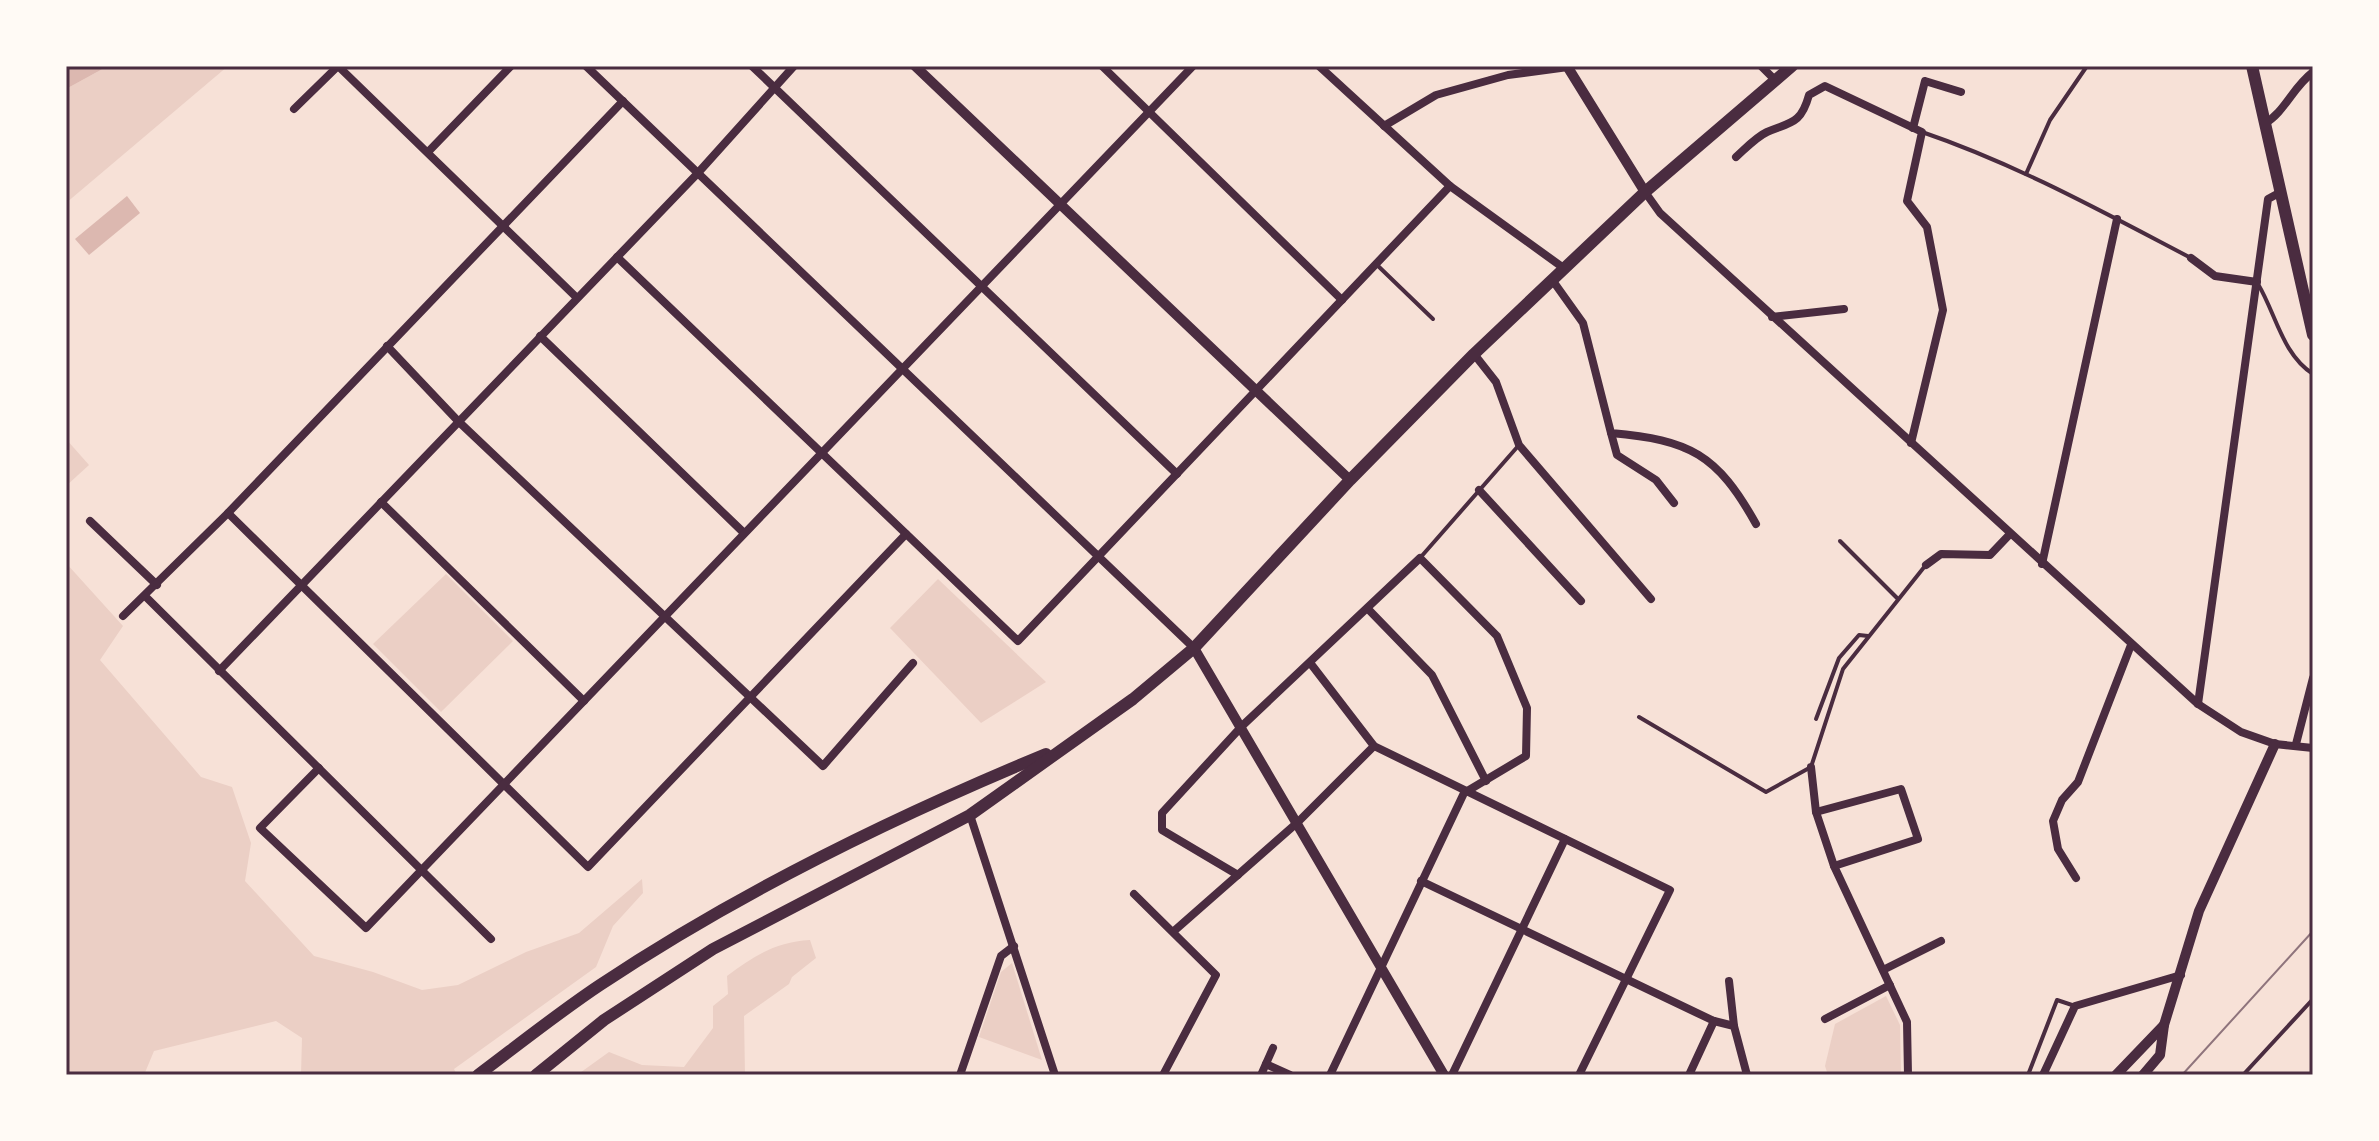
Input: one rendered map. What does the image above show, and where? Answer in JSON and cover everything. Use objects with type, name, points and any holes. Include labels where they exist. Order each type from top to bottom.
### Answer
[{"type":"main road","points":[[536,1075],[604,1020],[713,949],[970,815],[1133,699],[1194,648],[1350,480],[1474,354],[1645,192],[1792,66]]},
{"type":"main road","points":[[2252,66],[2313,335]]},
{"type":"main road","points":[[478,1075],[600,985],[700,925],[957,790],[1068,745]]},
{"type":"street","points":[[294,109],[338,66],[576,297]]},
{"type":"street","points":[[428,152],[511,66]]},
{"type":"street","points":[[586,66],[1194,648],[1444,1075]]},
{"type":"street","points":[[752,66],[1177,474]]},
{"type":"street","points":[[219,671],[298,585],[697,174],[794,66]]},
{"type":"street","points":[[915,66],[1350,480]]},
{"type":"street","points":[[1102,66],[1342,300]]},
{"type":"street","points":[[319,768],[260,828],[366,928],[1193,66]]},
{"type":"street","points":[[1319,66],[1450,186],[1565,269]]},
{"type":"street","points":[[1761,66],[1775,80]]},
{"type":"street","points":[[1384,126],[1436,95],[1508,75],[1568,67],[1660,213],[2042,564],[2198,704],[2241,732],[2275,744],[2313,748]]},
{"type":"street","points":[[2264,124],[2276,117],[2295,85],[2313,72]]},
{"type":"street","points":[[1913,128],[1925,81],[1961,92]]},
{"type":"street","points":[[1736,157],[1765,133],[1787,127],[1805,109],[1809,95],[1825,86],[1922,132],[1907,201],[1927,227],[1943,310],[1911,443]]},
{"type":"street","points":[[123,616],[228,513],[623,101]]},
{"type":"street","points":[[617,257],[1018,641],[1450,186]]},
{"type":"street","points":[[2198,704],[2268,199],[2279,193]]},
{"type":"street","points":[[2042,564],[2117,219]]},
{"type":"street","points":[[2191,258],[2215,276],[2257,282]]},
{"type":"street","points":[[1553,281],[1583,323],[1617,455],[1656,480],[1674,503]]},
{"type":"street","points":[[1772,317],[1844,309]]},
{"type":"street","points":[[540,336],[743,532]]},
{"type":"street","points":[[387,346],[458,421],[823,766],[913,663]]},
{"type":"street","points":[[1474,354],[1496,382],[1519,445],[1651,599]]},
{"type":"street","points":[[1611,433],[1654,437],[1685,445],[1734,483],[1756,524]]},
{"type":"street","points":[[1479,490],[1581,601]]},
{"type":"street","points":[[381,502],[584,701]]},
{"type":"street","points":[[228,513],[588,867],[906,534]]},
{"type":"street","points":[[90,521],[157,585]]},
{"type":"street","points":[[1926,565],[1941,554],[1990,555],[2010,534]]},
{"type":"street","points":[[1238,875],[1162,830],[1162,813],[1242,726],[1369,610],[1420,558],[1497,636],[1527,708],[1526,756],[1464,793],[1330,1075]]},
{"type":"street","points":[[145,596],[491,939]]},
{"type":"street","points":[[1369,610],[1432,675],[1486,781]]},
{"type":"street","points":[[2076,878],[2058,849],[2053,821],[2062,800],[2078,782],[2131,645]]},
{"type":"street","points":[[1311,664],[1374,746],[1464,793],[1670,890],[1579,1075]]},
{"type":"street","points":[[2296,744],[2313,678]]},
{"type":"street","points":[[2143,1075],[2160,1055],[2164,1025],[2182,975],[2199,911],[2275,744]]},
{"type":"street","points":[[1174,931],[1298,822],[1374,746]]},
{"type":"street","points":[[1811,767],[1816,812],[1834,866],[1907,1022],[1908,1075]]},
{"type":"street","points":[[1816,812],[1901,789],[1918,839],[1834,866]]},
{"type":"street","points":[[970,815],[1055,1075]]},
{"type":"street","points":[[1452,1075],[1524,931],[1565,839]]},
{"type":"street","points":[[1421,881],[1714,1021],[1734,1026]]},
{"type":"street","points":[[1134,894],[1216,975],[1163,1075]]},
{"type":"street","points":[[1883,970],[1941,941]]},
{"type":"street","points":[[960,1075],[1001,956],[1014,946]]},
{"type":"street","points":[[2043,1075],[2075,1006],[2182,975]]},
{"type":"street","points":[[1729,981],[1734,1026],[1747,1075]]},
{"type":"street","points":[[1825,1019],[1890,985]]},
{"type":"street","points":[[1689,1075],[1714,1021]]},
{"type":"street","points":[[2116,1075],[2164,1025]]},
{"type":"street","points":[[1261,1075],[1273,1048]]},
{"type":"street","points":[[1266,1064],[1290,1075]]},
{"type":"lane","points":[[2026,174],[2050,120],[2087,66]]},
{"type":"lane","points":[[1922,132],[1976,151],[2026,174],[2191,258]]},
{"type":"lane","points":[[1376,264],[1433,319]]},
{"type":"lane","points":[[2257,282],[2275,312],[2288,351],[2313,374]]},
{"type":"lane","points":[[1420,558],[1519,445]]},
{"type":"lane","points":[[1840,541],[1897,598]]},
{"type":"lane","points":[[1639,717],[1766,792],[1811,767],[1843,669],[1926,565]]},
{"type":"lane","points":[[1816,719],[1839,658],[1859,635],[1868,636]]},
{"type":"lane","points":[[2243,1075],[2313,999]]},
{"type":"lane","points":[[2028,1075],[2057,1000],[2075,1006]]},
{"type":"lane","points":[[2248,1070],[2253,1075]]},
{"type":"shaded area","points":[[67,66],[108,66],[66,89]]},
{"type":"shaded area","points":[[108,66],[228,66],[66,203],[66,89]]},
{"type":"shaded area","points":[[127,196],[140,213],[89,255],[75,239]]},
{"type":"shaded area","points":[[66,439],[89,465],[66,486]]},
{"type":"shaded area","points":[[66,563],[123,626],[100,660],[201,777],[232,787],[251,843],[245,881],[314,956],[373,972],[422,990],[458,985],[526,952],[579,933],[642,879],[643,893],[613,926],[596,967],[454,1069],[457,1075],[301,1075],[302,1038],[276,1021],[154,1051],[144,1075],[66,1075]]},
{"type":"shaded area","points":[[446,574],[513,641],[441,712],[373,644]]},
{"type":"shaded area","points":[[938,579],[1046,682],[981,723],[890,628]]},
{"type":"shaded area","points":[[810,940],[816,958],[792,977],[789,984],[744,1016],[745,1075],[577,1075],[609,1052],[642,1065],[684,1067],[713,1028],[713,1006],[728,994],[727,976],[766,951]]},
{"type":"shaded area","points":[[1012,963],[1042,1060],[979,1037],[1001,972]]},
{"type":"shaded area","points":[[1886,996],[1900,1025],[1901,1075],[1828,1075],[1825,1066],[1835,1024]]},
{"type":"tram line","points":[[2182,1075],[2313,931]]}]
